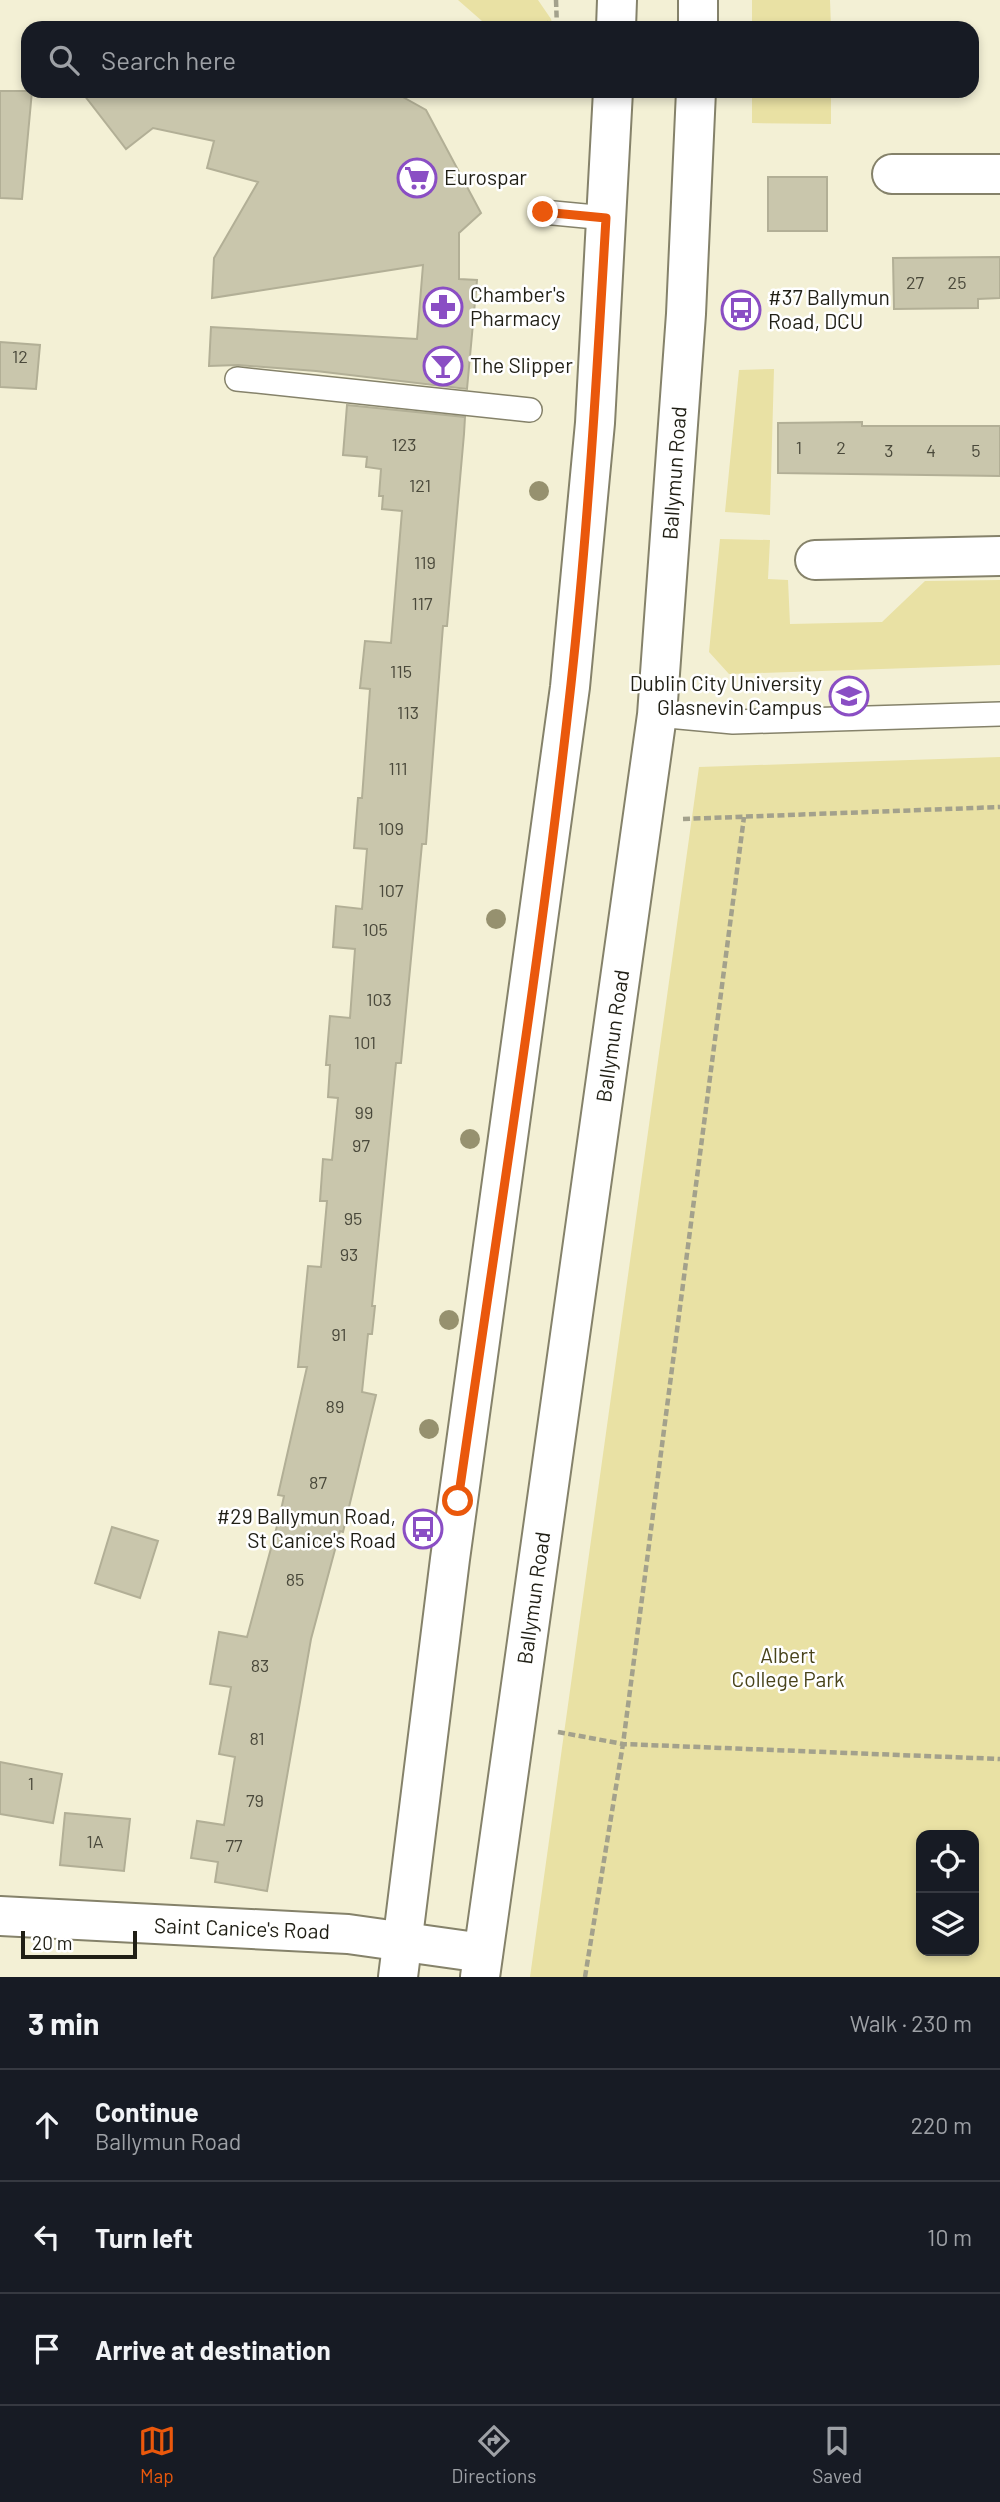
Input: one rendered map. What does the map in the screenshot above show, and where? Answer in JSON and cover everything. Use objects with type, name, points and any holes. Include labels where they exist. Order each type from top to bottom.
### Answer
[{"type":"main road","points":[[616,21],[617,0]]},
{"type":"main road","points":[[698,0],[698,21]]},
{"type":"main road","points":[[398,1977],[570,687],[595,423],[613,98]]},
{"type":"main road","name":"Ballymun Road","points":[[482,1965],[657,715],[686,314],[696,98]]},
{"type":"main road","points":[[892,174],[1000,174]]},
{"type":"main road","points":[[815,560],[1000,556]]},
{"type":"main road","name":"Saint Canice's Road","points":[[0,1916],[348,1934],[401,1940],[482,1965]]},
{"type":"lane","points":[[543,212],[606,218]]},
{"type":"lane","points":[[237,379],[530,410]]},
{"type":"lane","points":[[657,715],[733,722],[1000,714]]},
{"type":"path","points":[[556,0],[557,21]]},
{"type":"path","points":[[681,818],[1000,807]]},
{"type":"path","points":[[585,1977],[623,1744],[744,817]]},
{"type":"path","points":[[558,1731],[623,1744],[1000,1759]]},
{"type":"green space","points":[[458,0],[538,0],[551,21],[482,21]]},
{"type":"green space","points":[[752,0],[830,0],[831,21],[752,21]]},
{"type":"green space","points":[[752,98],[831,98],[831,124],[752,123]]},
{"type":"green space","points":[[774,369],[770,515],[725,512],[739,370]]},
{"type":"green space","points":[[720,539],[770,540],[768,579],[788,580],[790,624],[882,622],[925,581],[1000,580],[1000,665],[729,674],[709,652]]},
{"type":"green space","name":"Albert College Park","points":[[1000,757],[1000,1977],[530,1977],[699,767]]},
{"type":"building","points":[[0,91],[21,91],[21,98],[31,98],[22,199],[0,198]]},
{"type":"building","points":[[86,98],[405,98],[426,110],[481,213],[459,233],[459,279],[477,280],[467,389],[316,371],[238,365],[209,366],[211,327],[417,339],[423,265],[212,298],[214,258],[258,182],[207,168],[214,141],[153,128],[126,149]]},
{"type":"building","points":[[768,177],[827,177],[827,231],[768,231]]},
{"type":"building","points":[[1000,257],[1000,298],[978,299],[978,308],[894,309],[893,258]]},
{"type":"building","points":[[0,342],[40,345],[36,389],[0,387]]},
{"type":"building","points":[[347,405],[465,417],[447,626],[443,626],[426,844],[422,844],[401,1063],[396,1063],[372,1306],[375,1306],[372,1334],[368,1334],[362,1392],[376,1395],[343,1532],[340,1531],[311,1639],[267,1891],[215,1882],[218,1862],[191,1858],[197,1821],[224,1825],[235,1757],[219,1754],[231,1687],[210,1684],[219,1632],[247,1637],[280,1515],[284,1496],[278,1495],[307,1367],[298,1367],[308,1266],[321,1267],[327,1201],[320,1201],[323,1159],[332,1160],[338,1098],[328,1097],[330,1065],[326,1065],[330,1016],[350,1018],[355,949],[333,947],[336,906],[362,909],[367,849],[354,848],[358,798],[362,798],[370,689],[360,688],[365,641],[391,643],[402,511],[382,509],[383,496],[379,496],[381,469],[366,467],[367,457],[343,455]]},
{"type":"building","points":[[862,422],[862,426],[1000,426],[1000,476],[778,473],[778,423]]},
{"type":"building","points":[[112,1527],[158,1541],[140,1598],[95,1583]]},
{"type":"building","points":[[0,1762],[62,1774],[53,1823],[0,1814]]},
{"type":"building","points":[[65,1813],[130,1819],[124,1871],[60,1865]]},
{"type":"place","name":"Eurospar","points":[[417,178]]},
{"type":"place","name":"Chamber's Pharmacy","points":[[443,307]]},
{"type":"place","name":"#37 Ballymun Road, DCU","points":[[741,310]]},
{"type":"place","name":"The Slipper","points":[[443,366]]},
{"type":"place","name":"Dublin City University Glasnevin Campus","points":[[849,696]]},
{"type":"place","name":"#29 Ballymun Road, St Canice's Road","points":[[423,1529]]},
{"type":"route","points":[[458,1501],[550,853],[571,679],[595,423],[606,218],[543,212]]}]
